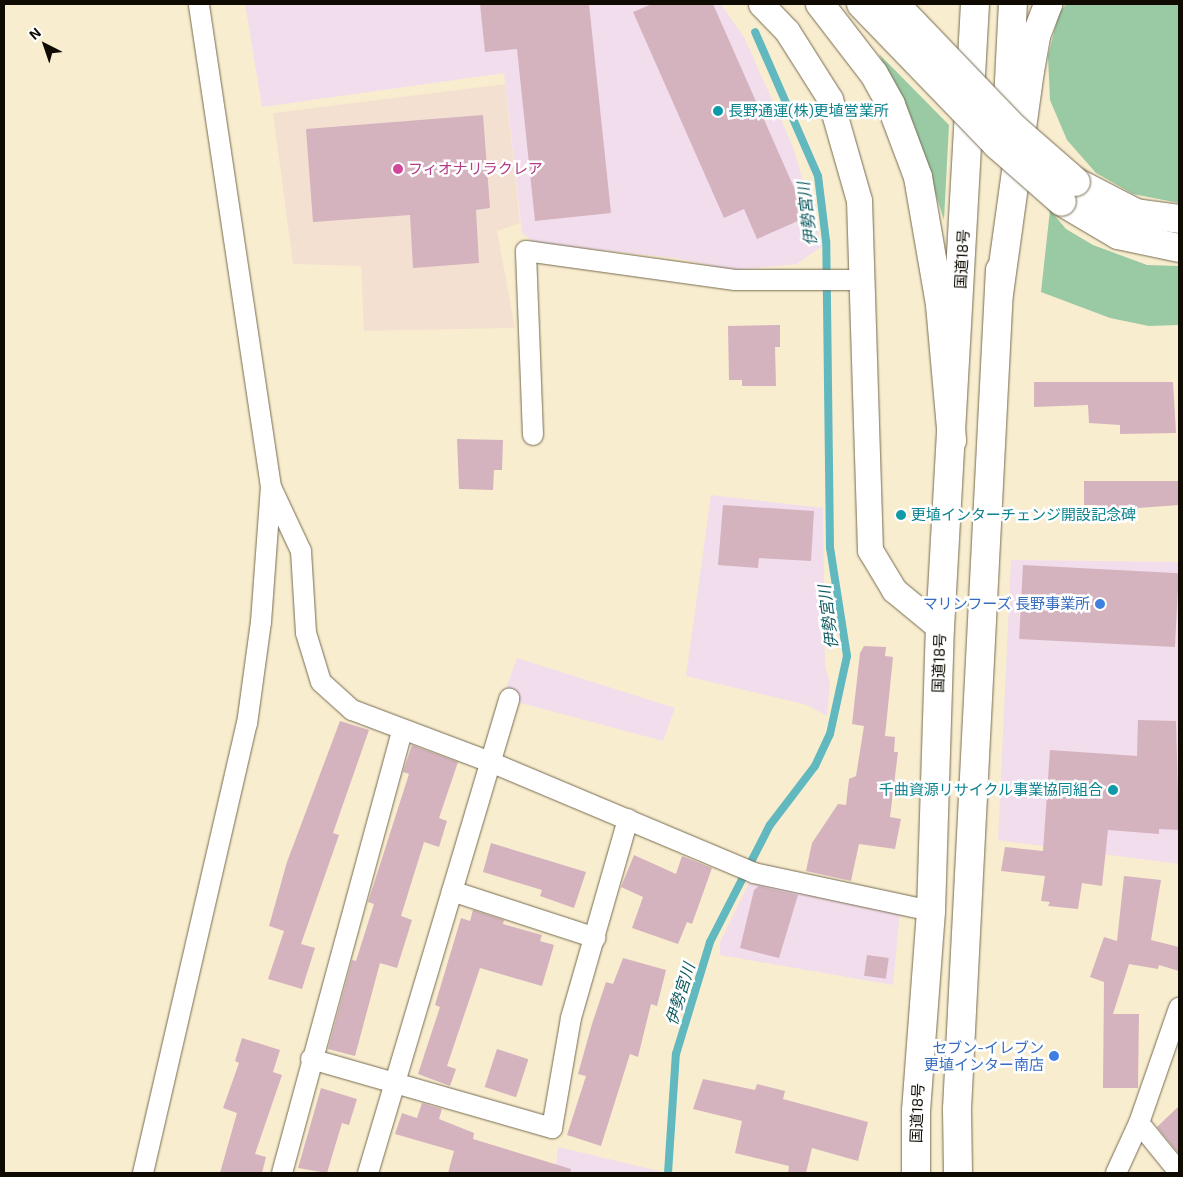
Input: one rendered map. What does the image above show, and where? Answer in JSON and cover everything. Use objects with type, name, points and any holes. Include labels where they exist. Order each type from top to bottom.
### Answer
[{"type":"highway","points":[[820,4],[858,48],[878,81],[891,105],[918,177],[940,305],[952,440]]},
{"type":"highway","points":[[861,4],[997,145],[1069,192],[1118,234],[1179,248]]},
{"type":"highway","points":[[895,4],[1014,128],[1069,192],[1136,214],[1179,219]]},
{"type":"highway","name":"国道18号","points":[[916,1173],[916,1111],[931,910],[940,628],[975,4]]},
{"type":"highway","points":[[958,1173],[956,1109],[1013,4]]},
{"type":"highway","points":[[999,294],[1030,71],[1036,36],[1048,4]]},
{"type":"street","points":[[143,1173],[247,724],[261,622],[271,487],[199,4]]},
{"type":"street","points":[[762,4],[787,31],[830,99],[859,200],[850,280],[870,550],[894,590],[940,628]]},
{"type":"street","points":[[533,435],[526,251],[735,280],[850,280]]},
{"type":"street","points":[[271,487],[301,551],[306,634],[322,682],[352,710],[402,731],[488,761],[746,870],[931,910]]},
{"type":"street","points":[[368,1173],[452,891],[488,761],[509,699]]},
{"type":"street","points":[[282,1173],[311,1059],[402,731]]},
{"type":"street","points":[[311,1059],[395,1085],[552,1128],[571,1018],[596,938],[628,819]]},
{"type":"street","points":[[452,891],[596,938]]},
{"type":"street","points":[[1116,1173],[1139,1123],[1179,1008]]},
{"type":"street","points":[[1139,1123],[1179,1172]]},
{"type":"shaded area","points":[[245,4],[721,4],[745,39],[793,147],[822,246],[797,264],[735,270],[675,258],[535,243],[522,233],[504,73],[262,107]]},
{"type":"shaded area","points":[[505,84],[520,223],[497,231],[515,328],[364,331],[361,266],[293,264],[273,113]]},
{"type":"shaded area","points":[[711,495],[823,508],[825,665],[830,684],[827,716],[807,705],[686,676]]},
{"type":"shaded area","points":[[1011,560],[1179,562],[1179,864],[998,840]]},
{"type":"shaded area","points":[[517,658],[675,708],[663,741],[517,702],[504,694]]},
{"type":"shaded area","points":[[750,881],[900,912],[893,985],[720,955],[720,942]]},
{"type":"shaded area","points":[[558,1147],[659,1171],[659,1173],[555,1173]]},
{"type":"green space","points":[[1066,4],[1179,4],[1179,203],[1133,194],[1096,173],[1067,140],[1050,100],[1048,56],[1059,13]]},
{"type":"green space","points":[[879,54],[949,125],[944,220],[914,125]]},
{"type":"green space","points":[[1050,210],[1066,229],[1093,245],[1147,265],[1179,266],[1179,325],[1149,326],[1110,318],[1041,292]]},
{"type":"building","points":[[480,4],[589,4],[611,213],[535,221],[517,49],[485,52]]},
{"type":"building","name":"長野通運(株)更埴営業所","points":[[652,4],[713,4],[807,217],[757,239],[744,209],[724,218],[633,12]]},
{"type":"building","name":"フィオナリラクレア","points":[[483,115],[490,208],[476,210],[479,263],[413,268],[410,215],[313,222],[306,129]]},
{"type":"building","points":[[780,325],[780,347],[775,347],[776,386],[742,386],[742,380],[729,380],[728,326]]},
{"type":"building","points":[[1034,382],[1173,382],[1176,433],[1120,434],[1120,425],[1089,423],[1088,405],[1034,407]]},
{"type":"building","points":[[457,439],[503,440],[502,470],[494,470],[493,490],[459,489]]},
{"type":"building","points":[[1084,481],[1179,481],[1179,505],[1138,508],[1137,512],[1097,511],[1097,505],[1084,505]]},
{"type":"building","points":[[723,505],[814,511],[811,561],[759,558],[758,568],[718,565]]},
{"type":"building","name":"マリンフーズ 長野事業所","points":[[1023,565],[1179,573],[1175,647],[1019,639]]},
{"type":"building","points":[[864,646],[886,647],[885,656],[893,657],[885,736],[895,737],[894,752],[898,752],[890,817],[901,819],[895,849],[859,844],[851,881],[806,871],[812,843],[838,804],[846,805],[849,779],[856,776],[864,726],[852,724],[860,653]]},
{"type":"building","points":[[1138,720],[1176,721],[1179,830],[1159,829],[1159,834],[1108,830],[1102,886],[1082,883],[1078,909],[1048,906],[1050,902],[1041,901],[1045,876],[1001,871],[1005,847],[1043,851],[1050,750],[1137,756]]},
{"type":"building","points":[[340,721],[369,730],[333,833],[339,835],[301,944],[315,948],[302,989],[268,979],[284,931],[269,926],[287,862]]},
{"type":"building","points":[[412,745],[458,762],[439,818],[447,821],[439,847],[424,842],[401,916],[412,920],[397,968],[380,963],[355,1056],[328,1049],[352,960],[356,961],[374,904],[368,902],[409,774],[403,772]]},
{"type":"building","points":[[491,843],[586,872],[574,908],[540,896],[542,890],[483,872]]},
{"type":"building","points":[[634,855],[676,874],[682,856],[712,868],[692,924],[687,922],[678,944],[632,928],[643,897],[621,887]]},
{"type":"building","points":[[1124,876],[1161,880],[1151,940],[1179,947],[1179,971],[1159,965],[1158,969],[1129,964],[1113,1014],[1139,1014],[1138,1088],[1103,1088],[1104,982],[1090,977],[1104,937],[1117,941]]},
{"type":"building","points":[[759,886],[798,895],[779,958],[740,948],[754,890]]},
{"type":"building","points":[[473,910],[504,920],[503,924],[542,935],[540,941],[554,945],[542,986],[480,968],[447,1066],[456,1069],[450,1086],[418,1074],[440,1007],[435,1005],[461,918],[470,921]]},
{"type":"building","points":[[867,955],[889,958],[886,979],[864,976]]},
{"type":"building","points":[[623,958],[666,970],[657,1006],[651,1004],[638,1057],[630,1054],[601,1146],[567,1135],[586,1076],[578,1074],[592,1024],[606,982],[613,984]]},
{"type":"building","points":[[242,1038],[280,1050],[273,1072],[282,1075],[255,1154],[266,1157],[262,1173],[220,1173],[237,1113],[223,1108],[239,1063],[235,1061]]},
{"type":"building","points":[[497,1049],[528,1059],[516,1097],[485,1087]]},
{"type":"building","points":[[703,1079],[755,1090],[757,1084],[785,1091],[783,1099],[868,1122],[858,1161],[812,1148],[806,1173],[788,1173],[789,1166],[735,1153],[742,1121],[693,1109]]},
{"type":"building","points":[[321,1088],[357,1099],[349,1125],[342,1123],[327,1173],[298,1168]]},
{"type":"building","points":[[422,1103],[442,1109],[439,1119],[474,1133],[473,1139],[571,1169],[570,1173],[448,1173],[454,1151],[395,1134],[402,1113],[417,1118]]},
{"type":"building","points":[[1179,1106],[1179,1154],[1157,1127]]},
{"type":"waterway","name":"伊勢宮川","points":[[668,1173],[676,1054],[710,942],[770,825],[815,766],[830,734],[847,656],[830,548],[826,241],[818,176],[755,32]]},
{"type":"place","name":"長野通運(株)更埴営業所","points":[[718,111]]},
{"type":"place","name":"フィオナリラクレア","points":[[398,169]]},
{"type":"place","name":"更埴インターチェンジ開設記念碑","points":[[901,515]]},
{"type":"place","name":"マリンフーズ 長野事業所","points":[[1100,604]]},
{"type":"place","name":"千曲資源リサイクル事業協同組合","points":[[1113,790]]},
{"type":"place","name":"セブン-イレブン 更埴インター南店","points":[[1054,1056]]}]
